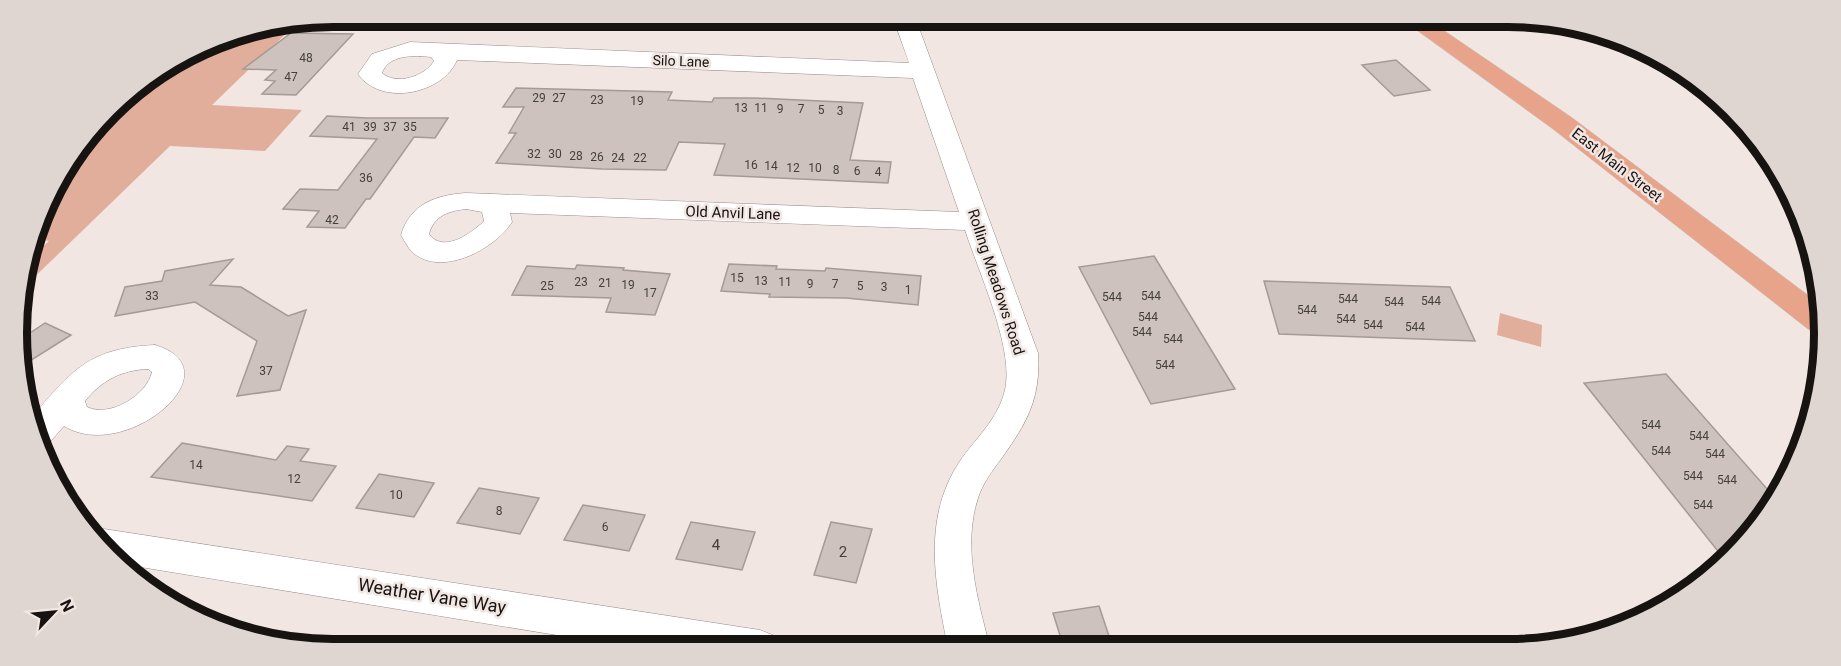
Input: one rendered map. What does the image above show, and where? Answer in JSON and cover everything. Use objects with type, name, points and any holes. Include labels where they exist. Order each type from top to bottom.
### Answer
[{"type":"main road","name":"East Main Street","points":[[1426,27],[1562,123],[1813,316]]},
{"type":"street","name":"Rolling Meadows Road","points":[[908,27],[1022,353],[1023,378],[1012,415],[982,456],[958,500],[953,550],[955,578],[967,639]]},
{"type":"street","name":"Silo Lane","points":[[439,52],[923,70]]},
{"type":"street","name":"Old Anvil Lane","points":[[488,204],[977,222]]},
{"type":"street","points":[[42,429],[68,401]]},
{"type":"street","name":"Weather Vane Way","points":[[115,547],[697,639]]},
{"type":"shaded area","points":[[289,31],[212,105],[302,110],[265,151],[170,146],[32,279],[38,252],[49,241],[42,240],[50,216],[68,180],[103,131],[131,103],[180,68],[216,50],[254,37]]},
{"type":"shaded area","points":[[1500,313],[1542,325],[1541,347],[1497,335]]},
{"type":"building","points":[[291,33],[353,34],[296,95],[262,94],[275,81],[265,80],[276,70],[243,69]]},
{"type":"building","points":[[1396,60],[1430,90],[1394,96],[1362,65]]},
{"type":"building","points":[[516,88],[672,92],[668,100],[712,102],[714,98],[755,98],[863,103],[850,160],[891,162],[888,183],[714,175],[725,144],[679,142],[666,170],[496,163],[516,133],[509,133],[524,107],[503,107]]},
{"type":"building","points":[[327,116],[448,118],[435,138],[414,137],[370,199],[366,199],[345,228],[307,227],[319,211],[283,209],[300,189],[338,190],[377,139],[310,136]]},
{"type":"building","points":[[1154,256],[1235,389],[1151,404],[1079,267]]},
{"type":"building","points":[[233,259],[210,285],[241,287],[288,316],[306,310],[280,390],[237,396],[257,341],[195,302],[115,316],[125,287],[162,281],[165,271]]},
{"type":"building","points":[[729,264],[777,266],[776,269],[825,271],[826,268],[921,276],[918,305],[846,298],[769,297],[770,294],[721,291]]},
{"type":"building","points":[[577,265],[670,274],[655,315],[606,312],[611,298],[512,295],[527,266],[575,269]]},
{"type":"building","points":[[1264,281],[1450,287],[1475,341],[1279,334]]},
{"type":"building","points":[[45,323],[71,335],[29,362],[27,335]]},
{"type":"building","points":[[1666,374],[1769,492],[1751,519],[1720,553],[1584,383]]},
{"type":"building","points":[[182,443],[276,460],[287,446],[309,449],[300,461],[336,466],[312,501],[151,477]]},
{"type":"building","points":[[379,474],[434,483],[414,517],[356,508]]},
{"type":"building","points":[[479,488],[539,498],[520,534],[457,523]]},
{"type":"building","points":[[583,505],[645,515],[629,551],[564,540]]},
{"type":"building","points":[[691,522],[755,532],[742,570],[676,559]]},
{"type":"building","points":[[831,522],[872,529],[856,583],[814,575]]},
{"type":"building","points":[[1099,606],[1110,639],[1061,639],[1053,613]]}]
